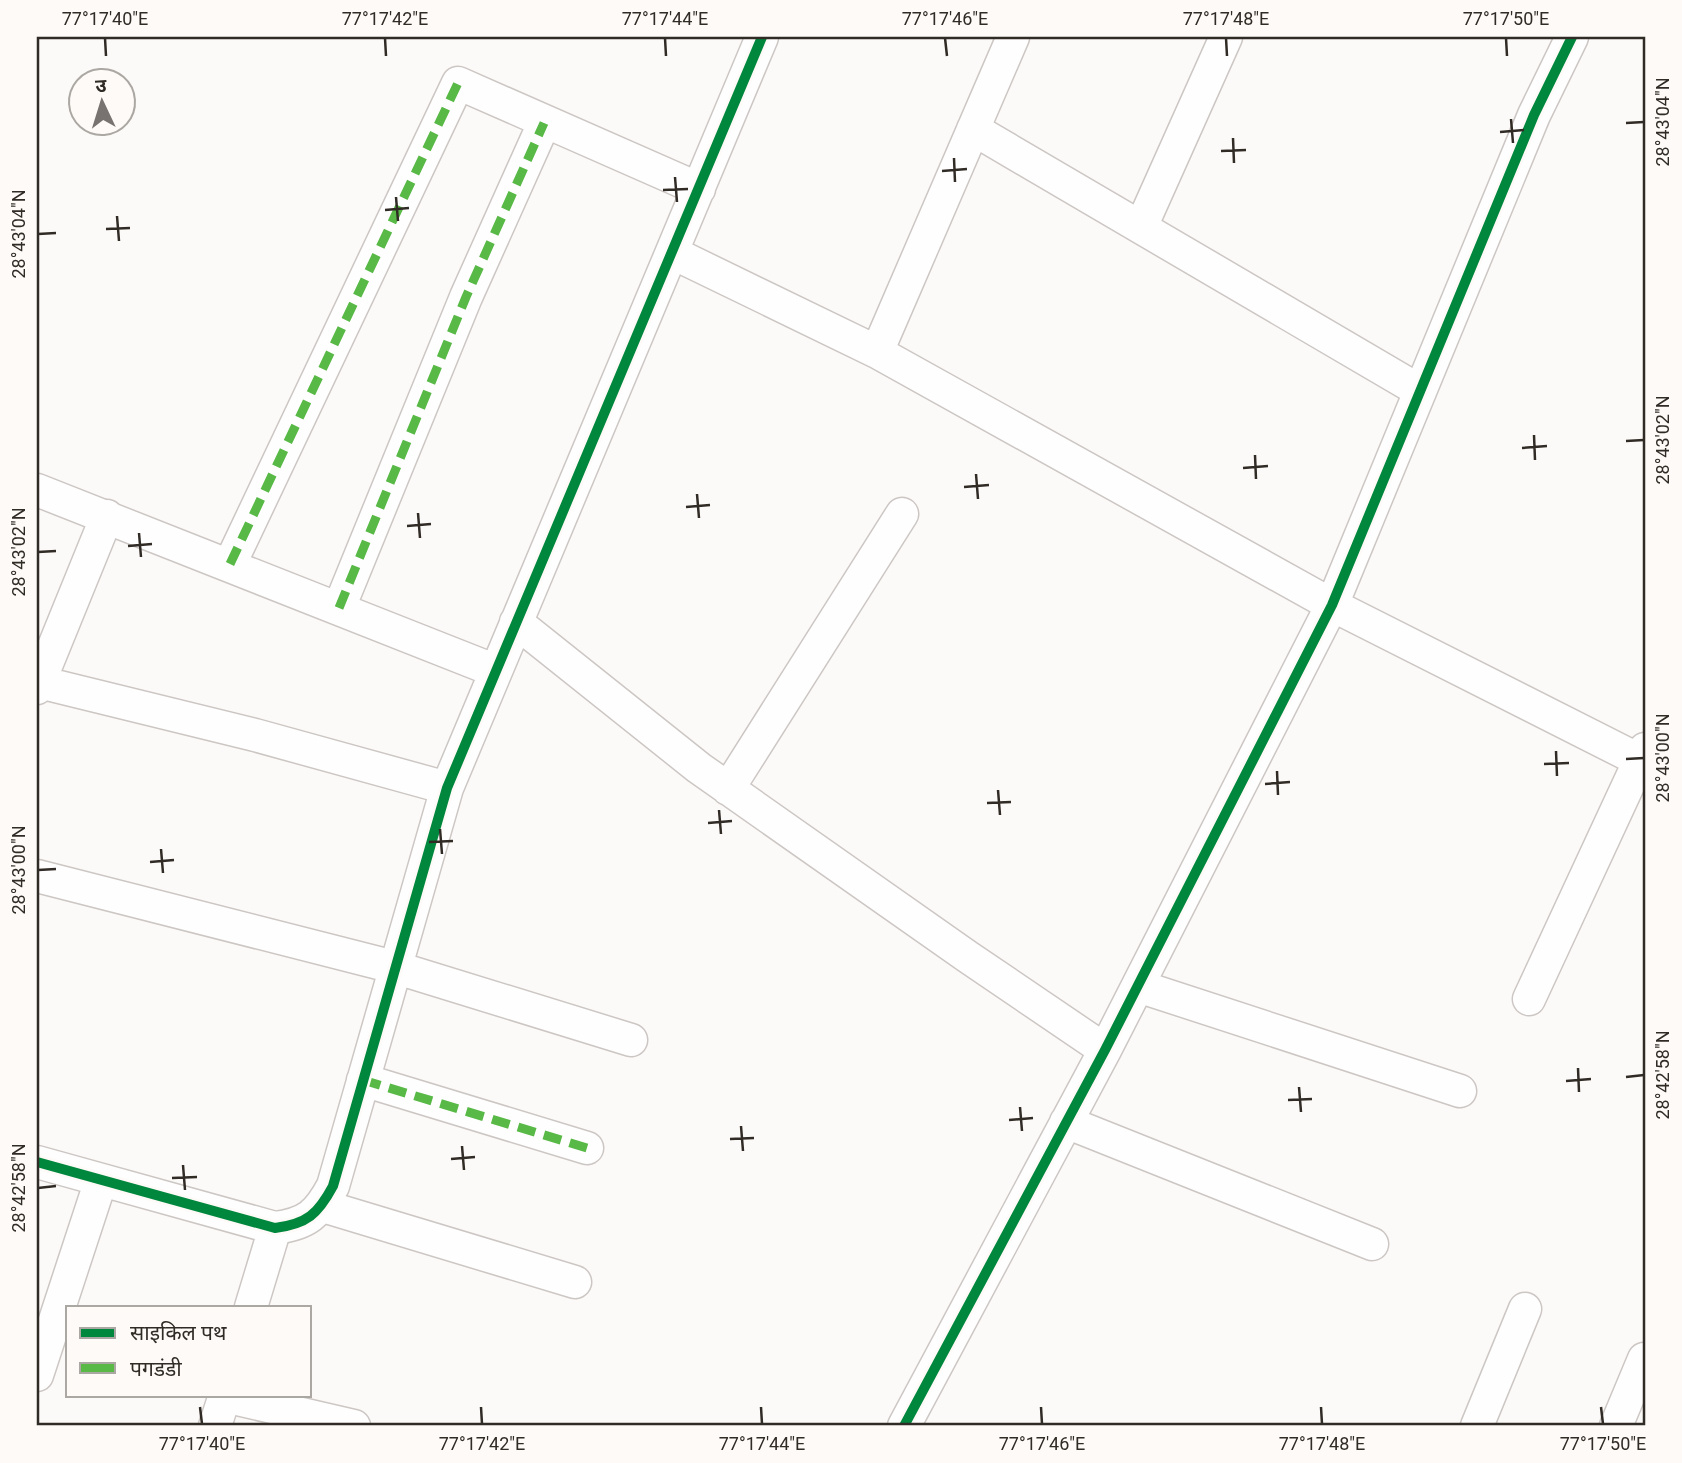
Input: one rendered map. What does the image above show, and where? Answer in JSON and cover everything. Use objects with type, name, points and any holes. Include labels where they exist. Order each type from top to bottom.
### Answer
[{"type":"street","points":[[37,1162],[275,1228],[297,1225],[323,1206],[333,1186],[447,788],[762,37]]},
{"type":"street","points":[[877,352],[1013,37]]},
{"type":"street","points":[[1141,227],[1226,37]]},
{"type":"street","points":[[904,1426],[1105,1050],[1332,605],[1534,115],[1572,37]]},
{"type":"street","points":[[230,564],[458,83],[699,190]]},
{"type":"street","points":[[340,608],[466,297],[544,122]]},
{"type":"street","points":[[973,129],[1420,391]]},
{"type":"street","points":[[673,253],[877,352],[1332,605],[1643,758],[1530,999]]},
{"type":"street","points":[[37,490],[496,671]]},
{"type":"street","points":[[728,789],[902,514]]},
{"type":"street","points":[[107,516],[38,685],[255,735],[447,788]]},
{"type":"street","points":[[516,622],[728,789],[1105,1050]]},
{"type":"street","points":[[37,876],[394,967],[631,1040]]},
{"type":"street","points":[[1138,985],[1460,1091]]},
{"type":"street","points":[[363,1080],[587,1148]]},
{"type":"street","points":[[1066,1122],[1372,1244]]},
{"type":"street","points":[[37,1375],[101,1180]]},
{"type":"street","points":[[323,1206],[575,1282]]},
{"type":"street","points":[[251,1306],[275,1228]]},
{"type":"street","points":[[1477,1426],[1525,1309]]},
{"type":"street","points":[[1616,1426],[1644,1359]]},
{"type":"street","points":[[215,1426],[224,1396]]},
{"type":"street","points":[[228,1396],[354,1426]]},
{"type":"marked path","points":[[230,564],[458,83]]},
{"type":"marked path","points":[[339,608],[466,297],[544,123]]},
{"type":"marked path","points":[[363,1080],[587,1148]]},
{"type":"cycle path","points":[[37,1162],[275,1228],[295,1224],[310,1216],[328,1196],[447,788],[762,37]]},
{"type":"cycle path","points":[[904,1426],[1105,1050],[1332,605],[1534,115],[1572,37]]}]
